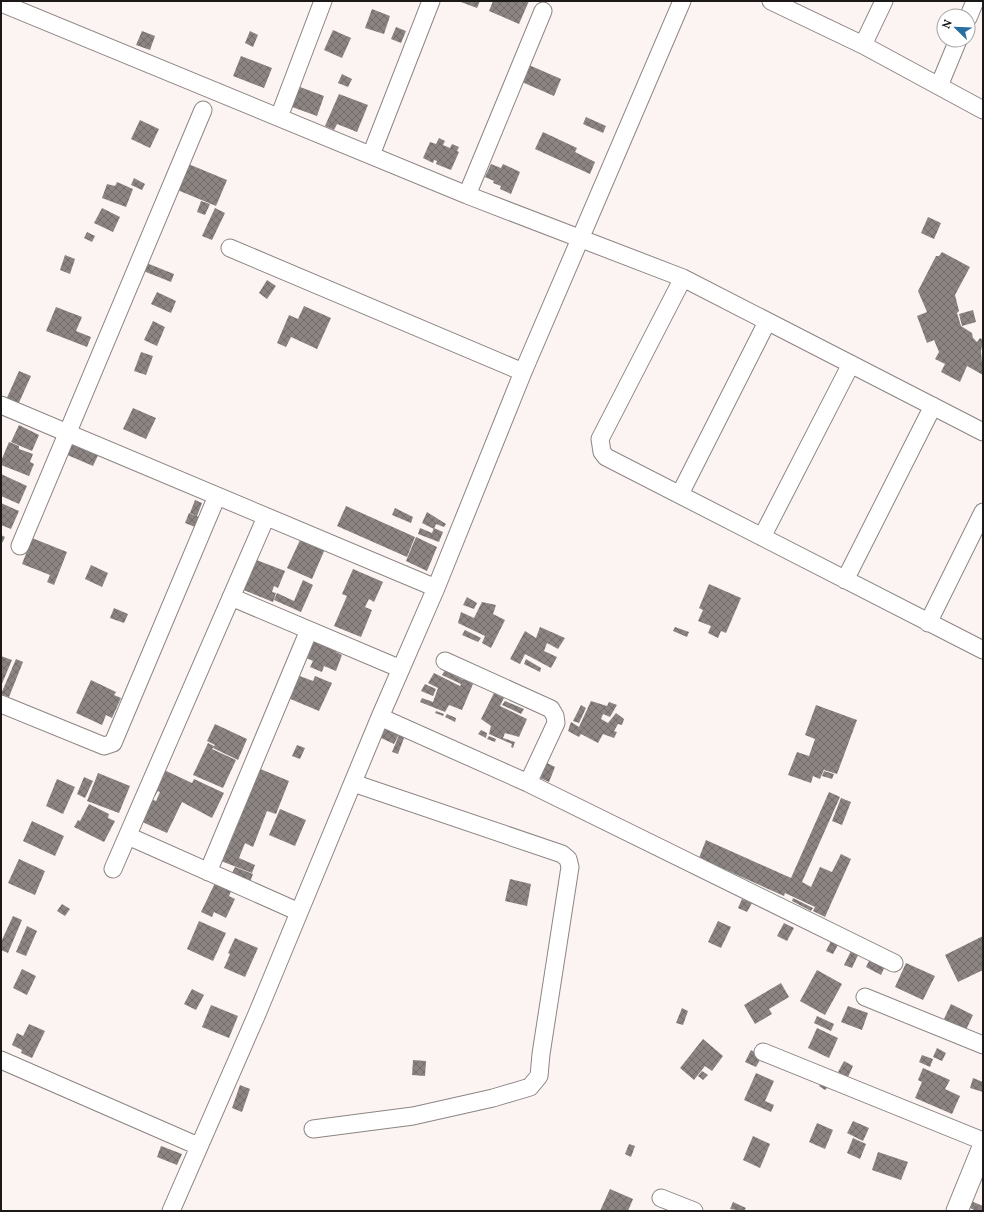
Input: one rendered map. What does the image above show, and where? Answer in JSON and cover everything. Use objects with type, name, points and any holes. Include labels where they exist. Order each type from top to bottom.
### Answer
[{"type":"main road","points":[[957,1211],[983,1147]]},
{"type":"street","points":[[279,117],[323,1]]},
{"type":"street","points":[[371,155],[431,1]]},
{"type":"street","points":[[171,1211],[198,1146],[257,1014],[380,717],[436,588],[523,372],[682,1]]},
{"type":"street","points":[[771,1],[863,45],[983,110]]},
{"type":"street","points":[[863,45],[884,1]]},
{"type":"street","points":[[1,3],[467,195],[684,278],[983,432]]},
{"type":"street","points":[[467,195],[543,11]]},
{"type":"street","points":[[939,86],[955,48]]},
{"type":"street","points":[[20,546],[203,110]]},
{"type":"street","points":[[230,248],[523,372]]},
{"type":"street","points":[[684,278],[600,439],[600,446],[606,456],[983,650]]},
{"type":"street","points":[[680,494],[767,322]]},
{"type":"street","points":[[762,537],[851,364]]},
{"type":"street","points":[[1,404],[266,518],[436,588]]},
{"type":"street","points":[[845,580],[933,406]]},
{"type":"street","points":[[1,704],[104,746],[113,743],[217,496]]},
{"type":"street","points":[[928,623],[983,512]]},
{"type":"street","points":[[113,869],[266,518]]},
{"type":"street","points":[[231,597],[401,669]]},
{"type":"street","points":[[208,872],[309,630]]},
{"type":"street","points":[[446,661],[551,709],[555,716],[556,723],[528,782]]},
{"type":"street","points":[[380,717],[528,782],[894,963]]},
{"type":"street","points":[[313,1129],[413,1116],[493,1098],[530,1087],[535,1082],[541,1068],[541,1054],[570,867],[568,860],[562,854],[353,783]]},
{"type":"street","points":[[128,836],[299,912]]},
{"type":"street","points":[[865,997],[983,1045]]},
{"type":"street","points":[[763,1052],[983,1141]]},
{"type":"street","points":[[1,1060],[198,1146]]},
{"type":"street","points":[[661,1198],[694,1211]]},
{"type":"building","points":[[458,1],[480,1],[477,8]]},
{"type":"building","points":[[493,1],[529,1],[519,24],[489,11]]},
{"type":"building","points":[[372,9],[390,16],[384,34],[365,28]]},
{"type":"building","points":[[396,27],[406,31],[401,43],[391,39]]},
{"type":"building","points":[[333,30],[351,38],[342,58],[324,50]]},
{"type":"building","points":[[142,31],[155,36],[150,50],[136,45]]},
{"type":"building","points":[[250,31],[258,35],[253,47],[245,43]]},
{"type":"building","points":[[241,56],[272,68],[264,88],[233,76]]},
{"type":"building","points":[[529,65],[561,79],[554,96],[522,82]]},
{"type":"building","points":[[342,74],[352,79],[348,87],[338,83]]},
{"type":"building","points":[[300,87],[324,96],[317,116],[292,107]]},
{"type":"building","points":[[339,94],[368,105],[357,132],[337,124],[334,130],[325,126]]},
{"type":"building","points":[[586,117],[606,126],[603,133],[583,124]]},
{"type":"building","points":[[140,120],[159,129],[150,148],[131,139]]},
{"type":"building","points":[[543,132],[577,148],[575,152],[595,162],[590,174],[535,149]]},
{"type":"building","points":[[439,138],[445,141],[443,145],[450,148],[452,144],[459,147],[457,151],[459,152],[451,170],[436,164],[437,161],[434,160],[433,163],[423,158],[430,142],[436,144]]},
{"type":"building","points":[[186,163],[227,180],[216,206],[175,189]]},
{"type":"building","points":[[491,164],[501,168],[503,164],[520,172],[511,194],[500,189],[501,186],[493,183],[494,181],[485,177]]},
{"type":"building","points":[[134,178],[145,184],[142,190],[131,185]]},
{"type":"building","points":[[117,182],[133,189],[126,207],[102,198],[107,184],[115,186]]},
{"type":"building","points":[[201,201],[210,204],[205,215],[197,212]]},
{"type":"building","points":[[102,208],[120,217],[113,232],[94,223]]},
{"type":"building","points":[[215,208],[225,213],[212,240],[202,236]]},
{"type":"building","points":[[928,217],[941,223],[934,239],[921,233]]},
{"type":"building","points":[[87,232],[95,236],[92,242],[84,238]]},
{"type":"building","points":[[942,252],[970,267],[955,295],[959,311],[957,313],[961,326],[972,333],[973,338],[977,342],[980,338],[983,340],[981,351],[983,375],[967,366],[960,382],[941,372],[945,364],[935,359],[939,352],[934,340],[927,343],[917,316],[927,312],[918,291],[936,256],[939,256]]},
{"type":"building","points":[[65,255],[75,259],[70,274],[60,270]]},
{"type":"building","points":[[144,262],[174,274],[171,282],[141,270]]},
{"type":"building","points":[[267,280],[276,286],[267,299],[259,293]]},
{"type":"building","points":[[157,292],[176,301],[171,313],[151,304]]},
{"type":"building","points":[[304,306],[331,318],[317,349],[291,337],[286,347],[277,343],[289,315],[298,319]]},
{"type":"building","points":[[56,307],[82,317],[76,331],[91,337],[87,347],[46,331]]},
{"type":"building","points":[[973,310],[976,322],[962,326],[959,314]]},
{"type":"building","points":[[153,321],[165,327],[157,346],[144,340]]},
{"type":"building","points":[[141,352],[153,356],[146,375],[134,371]]},
{"type":"building","points":[[19,371],[31,376],[17,407],[5,402]]},
{"type":"building","points":[[133,408],[156,418],[146,439],[123,429]]},
{"type":"building","points":[[19,425],[39,435],[32,451],[11,442]]},
{"type":"building","points":[[72,439],[100,451],[93,466],[65,454]]},
{"type":"building","points":[[9,442],[19,446],[19,449],[33,454],[30,462],[34,464],[29,476],[1,465],[1,461]]},
{"type":"building","points":[[1,474],[27,486],[19,504],[1,496]]},
{"type":"building","points":[[195,500],[202,503],[197,516],[190,513]]},
{"type":"building","points":[[1,503],[19,511],[11,529],[1,525]]},
{"type":"building","points":[[346,506],[415,537],[407,557],[337,526]]},
{"type":"building","points":[[395,508],[413,517],[411,523],[392,515]]},
{"type":"building","points":[[427,512],[446,524],[444,527],[436,524],[434,529],[422,523]]},
{"type":"building","points":[[189,513],[199,517],[195,527],[185,523]]},
{"type":"building","points":[[420,528],[432,533],[434,528],[443,532],[439,542],[418,534]]},
{"type":"building","points":[[1,535],[5,537],[1,545]]},
{"type":"building","points":[[416,537],[437,547],[427,571],[406,561]]},
{"type":"building","points":[[32,538],[67,552],[54,585],[47,582],[50,575],[22,564]]},
{"type":"building","points":[[301,538],[325,549],[312,579],[287,568]]},
{"type":"building","points":[[254,559],[285,571],[278,588],[274,586],[272,592],[276,593],[273,602],[241,589]]},
{"type":"building","points":[[91,565],[108,573],[102,587],[85,579]]},
{"type":"building","points":[[353,569],[383,582],[374,602],[369,599],[365,607],[372,610],[361,637],[334,626],[347,596],[342,594]]},
{"type":"building","points":[[303,580],[313,585],[301,612],[274,600],[277,593],[294,601]]},
{"type":"building","points":[[709,584],[741,598],[726,633],[721,631],[718,638],[708,633],[711,626],[698,621],[703,610],[699,608]]},
{"type":"building","points":[[467,597],[477,603],[474,609],[463,605]]},
{"type":"building","points":[[482,602],[496,605],[493,614],[505,620],[491,648],[482,643],[485,636],[458,623],[461,612],[474,618]]},
{"type":"building","points":[[114,608],[128,614],[124,623],[110,618]]},
{"type":"building","points":[[540,627],[565,638],[558,649],[547,643],[544,651],[557,657],[551,668],[525,654],[520,664],[510,659],[525,631],[536,638]]},
{"type":"building","points":[[675,627],[689,632],[687,637],[673,631]]},
{"type":"building","points":[[465,630],[481,638],[478,642],[462,635]]},
{"type":"building","points":[[313,636],[338,647],[336,652],[342,655],[336,671],[324,666],[322,672],[310,667],[313,661],[304,657]]},
{"type":"building","points":[[1,656],[12,660],[1,686]]},
{"type":"building","points":[[16,659],[23,662],[9,697],[1,694]]},
{"type":"building","points":[[526,659],[541,668],[540,672],[524,664]]},
{"type":"building","points":[[445,670],[463,680],[464,678],[473,684],[462,710],[449,705],[445,712],[420,702],[422,698],[433,702],[438,688],[428,683],[434,673],[460,686],[461,684],[442,675]]},
{"type":"building","points":[[297,675],[313,681],[315,676],[332,683],[319,711],[288,698]]},
{"type":"building","points":[[91,680],[116,692],[114,695],[121,698],[112,718],[106,715],[102,725],[76,713]]},
{"type":"building","points":[[425,684],[436,689],[433,696],[421,691]]},
{"type":"building","points":[[494,693],[504,698],[500,706],[527,719],[519,737],[505,733],[503,738],[515,742],[513,748],[511,747],[512,744],[489,734],[491,726],[481,719]]},
{"type":"building","points":[[505,701],[524,709],[521,714],[502,705]]},
{"type":"building","points":[[591,701],[607,706],[609,702],[617,705],[610,717],[603,714],[601,719],[608,723],[616,713],[624,719],[622,725],[618,724],[614,731],[617,732],[614,738],[603,734],[598,743],[581,734],[579,737],[568,731],[571,722],[579,727]]},
{"type":"building","points":[[581,705],[586,708],[579,723],[573,721]]},
{"type":"building","points":[[816,705],[857,720],[837,774],[824,770],[825,767],[820,779],[813,776],[811,783],[788,775],[797,752],[809,756],[815,739],[805,735]]},
{"type":"building","points":[[436,711],[444,714],[443,716],[435,713]]},
{"type":"building","points":[[447,714],[456,718],[455,722],[445,717]]},
{"type":"building","points":[[215,724],[247,739],[238,760],[213,748],[215,745],[207,741]]},
{"type":"building","points":[[385,724],[400,732],[394,744],[379,737]]},
{"type":"building","points":[[481,730],[487,733],[486,738],[478,734]]},
{"type":"building","points":[[399,735],[404,738],[398,754],[392,752]]},
{"type":"building","points":[[489,736],[496,739],[495,742],[487,739]]},
{"type":"building","points":[[208,743],[214,746],[212,749],[236,760],[223,788],[193,775]]},
{"type":"building","points":[[297,745],[305,748],[300,759],[292,756]]},
{"type":"building","points":[[545,762],[555,767],[549,782],[538,777]]},
{"type":"building","points":[[258,768],[289,781],[276,814],[267,811],[253,847],[245,843],[239,858],[255,865],[252,873],[221,861]]},
{"type":"building","points":[[162,769],[192,783],[194,779],[224,793],[212,818],[182,802],[167,833],[140,821],[151,799],[156,801],[160,792],[158,791],[155,796],[150,793]]},
{"type":"building","points":[[824,771],[834,774],[832,779],[822,776]]},
{"type":"building","points":[[98,773],[130,786],[119,813],[87,801]]},
{"type":"building","points":[[84,777],[93,781],[85,798],[77,794]]},
{"type":"building","points":[[57,779],[75,787],[63,814],[46,806]]},
{"type":"building","points":[[829,792],[840,797],[802,882],[811,887],[820,867],[832,872],[841,854],[851,859],[825,917],[813,911],[815,907],[785,893],[784,896],[699,858],[706,840],[791,878]]},
{"type":"building","points":[[841,798],[851,802],[842,825],[832,821]]},
{"type":"building","points":[[89,804],[109,814],[108,818],[115,821],[104,842],[74,827],[78,820],[80,821]]},
{"type":"building","points":[[280,809],[306,820],[295,846],[269,835]]},
{"type":"building","points":[[32,821],[64,836],[55,856],[23,841]]},
{"type":"building","points":[[19,859],[45,871],[35,895],[8,883]]},
{"type":"building","points":[[235,867],[253,874],[250,882],[231,875]]},
{"type":"building","points":[[510,879],[531,884],[527,906],[505,901]]},
{"type":"building","points":[[216,881],[232,889],[229,896],[235,899],[226,918],[214,912],[212,917],[201,912]]},
{"type":"building","points":[[793,898],[813,908],[811,911],[792,901]]},
{"type":"building","points":[[742,899],[752,903],[747,912],[738,908]]},
{"type":"building","points":[[62,904],[70,909],[65,916],[57,911]]},
{"type":"building","points":[[13,916],[22,920],[8,953],[1,950],[1,942]]},
{"type":"building","points":[[199,921],[226,933],[213,961],[187,949]]},
{"type":"building","points":[[718,921],[731,927],[721,948],[708,942]]},
{"type":"building","points":[[784,923],[794,928],[787,941],[777,936]]},
{"type":"building","points":[[27,926],[37,931],[26,956],[16,952]]},
{"type":"building","points":[[983,936],[983,970],[958,982],[945,955]]},
{"type":"building","points":[[235,938],[258,948],[245,977],[224,968],[230,954],[228,953]]},
{"type":"building","points":[[832,939],[839,943],[833,954],[826,951]]},
{"type":"building","points":[[852,949],[859,953],[852,968],[844,965]]},
{"type":"building","points":[[871,957],[886,964],[881,975],[866,967]]},
{"type":"building","points":[[906,963],[935,976],[923,1000],[895,987]]},
{"type":"building","points":[[22,969],[36,976],[27,995],[13,988]]},
{"type":"building","points":[[817,970],[842,984],[825,1015],[800,1001]]},
{"type":"building","points":[[781,983],[789,997],[769,1009],[772,1014],[755,1024],[744,1005]]},
{"type":"building","points":[[192,989],[204,995],[196,1010],[184,1004]]},
{"type":"building","points":[[951,1004],[973,1015],[966,1030],[944,1019]]},
{"type":"building","points":[[211,1005],[238,1016],[229,1038],[202,1027]]},
{"type":"building","points":[[848,1006],[868,1013],[862,1030],[841,1022]]},
{"type":"building","points":[[682,1008],[688,1011],[683,1025],[676,1023]]},
{"type":"building","points":[[817,1016],[834,1024],[831,1031],[814,1023]]},
{"type":"building","points":[[29,1024],[45,1031],[32,1058],[21,1053],[22,1050],[12,1045],[17,1033],[23,1036]]},
{"type":"building","points":[[817,1028],[838,1038],[829,1058],[808,1048]]},
{"type":"building","points":[[703,1039],[723,1056],[712,1071],[705,1066],[694,1080],[680,1068]]},
{"type":"building","points":[[937,1048],[946,1053],[942,1061],[933,1057]]},
{"type":"building","points":[[751,1050],[762,1056],[756,1067],[745,1062]]},
{"type":"building","points":[[922,1055],[933,1059],[930,1067],[919,1062]]},
{"type":"building","points":[[413,1060],[426,1061],[425,1076],[412,1075]]},
{"type":"building","points":[[844,1061],[853,1066],[848,1077],[838,1072]]},
{"type":"building","points":[[923,1068],[950,1080],[945,1089],[960,1096],[952,1114],[915,1098],[922,1082],[918,1080]]},
{"type":"building","points":[[702,1071],[708,1075],[703,1080],[698,1076]]},
{"type":"building","points":[[756,1073],[774,1081],[765,1101],[774,1105],[771,1112],[744,1100]]},
{"type":"building","points":[[973,1078],[983,1082],[983,1092],[970,1088]]},
{"type":"building","points":[[823,1081],[829,1086],[825,1090],[819,1086]]},
{"type":"building","points":[[240,1085],[250,1089],[242,1112],[232,1108]]},
{"type":"building","points":[[853,1121],[869,1128],[863,1141],[847,1133]]},
{"type":"building","points":[[817,1123],[833,1130],[825,1149],[809,1142]]},
{"type":"building","points":[[753,1136],[770,1144],[760,1168],[743,1160]]},
{"type":"building","points":[[853,1138],[866,1144],[860,1159],[847,1153]]},
{"type":"building","points":[[629,1144],[635,1146],[631,1157],[625,1154]]},
{"type":"building","points":[[161,1146],[182,1154],[177,1165],[157,1157]]},
{"type":"building","points":[[878,1152],[908,1162],[901,1180],[872,1170]]},
{"type":"building","points":[[610,1189],[633,1199],[628,1211],[600,1211]]},
{"type":"building","points":[[971,1201],[983,1206],[983,1211],[976,1211],[968,1207]]},
{"type":"building","points":[[733,1202],[746,1208],[744,1211],[730,1209]]}]
